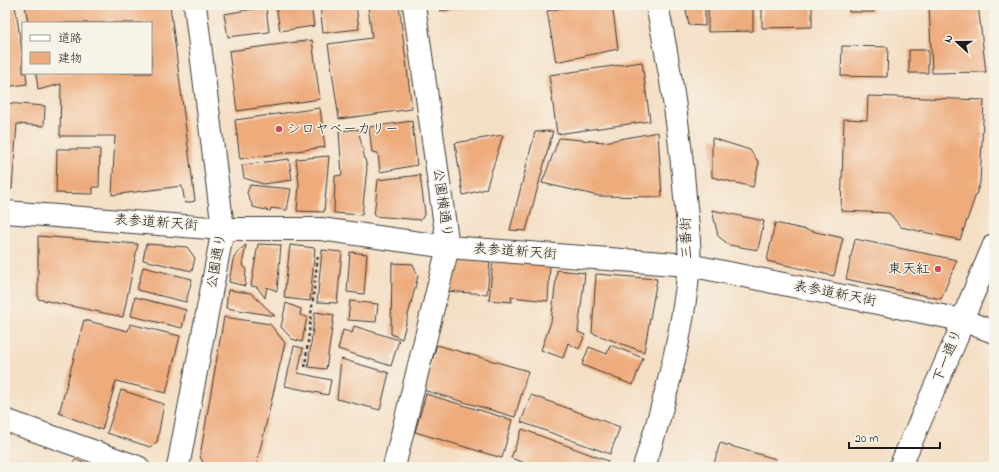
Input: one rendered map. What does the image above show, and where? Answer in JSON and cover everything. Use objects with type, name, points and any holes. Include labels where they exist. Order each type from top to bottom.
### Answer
[{"type":"street","name":"公園通り","points":[[178,467],[223,229],[195,5]]},
{"type":"street","name":"公園横通り","points":[[394,467],[448,246],[414,5]]},
{"type":"street","name":"三番街","points":[[644,467],[657,428],[671,374],[682,320],[689,265],[679,135],[657,5]]},
{"type":"street","name":"表参道新天街","points":[[5,212],[223,229],[321,229],[448,246],[689,265],[962,320],[994,332]]},
{"type":"street","name":"下一通り","points":[[900,467],[957,337],[962,320],[994,245]]},
{"type":"street","points":[[5,420],[138,467]]},
{"type":"path","points":[[305,367],[321,229]]},
{"type":"building","points":[[5,5],[15,5],[22,50],[22,74],[26,74],[27,84],[5,87]]},
{"type":"building","points":[[25,5],[170,5],[195,201],[185,203],[182,186],[112,195],[115,136],[60,136],[61,84],[38,90],[36,74],[152,74],[152,22],[28,22]]},
{"type":"building","points":[[276,5],[311,5],[314,26],[280,31]]},
{"type":"building","points":[[320,5],[356,5],[359,29],[323,33]]},
{"type":"building","points":[[399,5],[412,109],[339,119],[328,44],[372,38],[368,6]]},
{"type":"building","points":[[439,5],[475,5],[475,7],[440,11]]},
{"type":"building","points":[[579,5],[635,5],[635,7],[613,11],[618,49],[556,62],[547,11]]},
{"type":"building","points":[[685,5],[705,5],[705,26],[689,25]]},
{"type":"building","points":[[708,5],[753,5],[753,31],[708,32]]},
{"type":"building","points":[[762,5],[812,5],[812,27],[762,28]]},
{"type":"building","points":[[849,5],[874,5],[874,12],[849,12]]},
{"type":"building","points":[[929,5],[978,5],[986,72],[932,73]]},
{"type":"building","points":[[266,7],[269,32],[228,37],[224,14]]},
{"type":"building","points":[[312,40],[320,99],[237,111],[229,51]]},
{"type":"building","points":[[842,46],[888,47],[887,77],[841,76]]},
{"type":"building","points":[[909,50],[928,50],[928,73],[909,73]]},
{"type":"building","points":[[642,62],[650,121],[557,134],[549,75]]},
{"type":"building","points":[[868,96],[984,100],[980,183],[960,240],[901,227],[889,213],[841,211],[844,119],[867,120]]},
{"type":"building","points":[[5,103],[45,106],[44,126],[17,124],[12,189],[5,189]]},
{"type":"building","points":[[320,108],[325,147],[240,159],[235,120]]},
{"type":"building","points":[[412,121],[417,165],[380,172],[378,153],[372,152],[369,127]]},
{"type":"building","points":[[358,129],[367,168],[362,215],[334,213],[335,176],[342,175],[339,131]]},
{"type":"building","points":[[553,131],[526,231],[510,230],[535,132]]},
{"type":"building","points":[[658,132],[662,197],[599,196],[542,183],[559,138],[604,142]]},
{"type":"building","points":[[503,135],[486,189],[463,195],[455,143]]},
{"type":"building","points":[[712,138],[750,150],[759,163],[753,187],[712,177]]},
{"type":"building","points":[[57,149],[100,149],[99,187],[93,187],[93,194],[56,193]]},
{"type":"building","points":[[329,156],[324,212],[297,211],[299,184],[296,159]]},
{"type":"building","points":[[289,159],[292,180],[263,184],[244,178],[242,165]]},
{"type":"building","points":[[420,175],[425,213],[421,220],[374,216],[378,180]]},
{"type":"building","points":[[250,185],[291,189],[287,210],[271,208],[270,211],[253,207],[247,193]]},
{"type":"building","points":[[712,210],[764,221],[758,250],[729,245],[718,236]]},
{"type":"building","points":[[775,223],[843,238],[834,276],[767,261]]},
{"type":"building","points":[[38,236],[138,244],[123,317],[38,299]]},
{"type":"building","points":[[855,239],[957,260],[941,299],[846,279]]},
{"type":"building","points":[[146,244],[187,247],[195,258],[192,271],[143,260]]},
{"type":"building","points":[[258,244],[281,245],[277,291],[267,287],[265,298],[257,287],[251,286]]},
{"type":"building","points":[[246,245],[242,265],[246,268],[245,286],[229,282],[233,260],[237,252]]},
{"type":"building","points":[[290,245],[315,248],[310,301],[284,298]]},
{"type":"building","points":[[322,250],[342,252],[337,303],[317,302]]},
{"type":"building","points":[[350,252],[367,254],[364,294],[347,292]]},
{"type":"building","points":[[461,257],[490,262],[487,294],[444,291],[455,260]]},
{"type":"building","points":[[493,260],[550,265],[548,301],[511,297],[512,302],[489,300]]},
{"type":"building","points":[[392,263],[413,264],[418,276],[402,339],[391,334]]},
{"type":"building","points":[[143,267],[192,279],[186,302],[137,290]]},
{"type":"building","points":[[557,270],[585,273],[578,332],[585,335],[579,349],[568,343],[563,358],[541,350],[551,322]]},
{"type":"building","points":[[596,274],[657,279],[644,352],[592,333]]},
{"type":"building","points":[[228,290],[251,293],[275,316],[226,308]]},
{"type":"building","points":[[135,297],[186,310],[182,328],[131,316]]},
{"type":"building","points":[[350,301],[378,304],[376,322],[348,320]]},
{"type":"building","points":[[286,303],[301,309],[300,315],[307,317],[302,342],[292,339],[281,327]]},
{"type":"building","points":[[315,312],[334,315],[326,369],[308,367]]},
{"type":"building","points":[[224,317],[270,324],[285,343],[256,467],[205,467],[200,456]]},
{"type":"building","points":[[84,320],[128,331],[130,324],[180,336],[166,393],[116,381],[102,430],[59,413]]},
{"type":"building","points":[[354,326],[399,340],[391,366],[338,349],[343,330],[352,333]]},
{"type":"building","points":[[437,345],[528,371],[515,417],[423,390]]},
{"type":"building","points":[[610,345],[643,358],[633,385],[582,365],[589,347],[607,354]]},
{"type":"building","points":[[294,346],[303,348],[298,373],[331,380],[328,395],[285,386]]},
{"type":"building","points":[[341,359],[389,373],[380,410],[337,399]]},
{"type":"building","points":[[121,390],[164,404],[157,442],[150,447],[107,433]]},
{"type":"building","points":[[426,394],[512,420],[502,458],[415,432]]},
{"type":"building","points":[[531,395],[620,427],[610,454],[521,422]]},
{"type":"building","points":[[522,429],[608,461],[606,467],[536,467],[511,458]]},
{"type":"building","points":[[720,443],[776,459],[773,467],[713,467]]},
{"type":"building","points":[[76,459],[90,467],[71,467]]},
{"type":"place","name":"シロヤベーカリー","points":[[279,129]]},
{"type":"place","name":"東天紅","points":[[938,269]]}]
